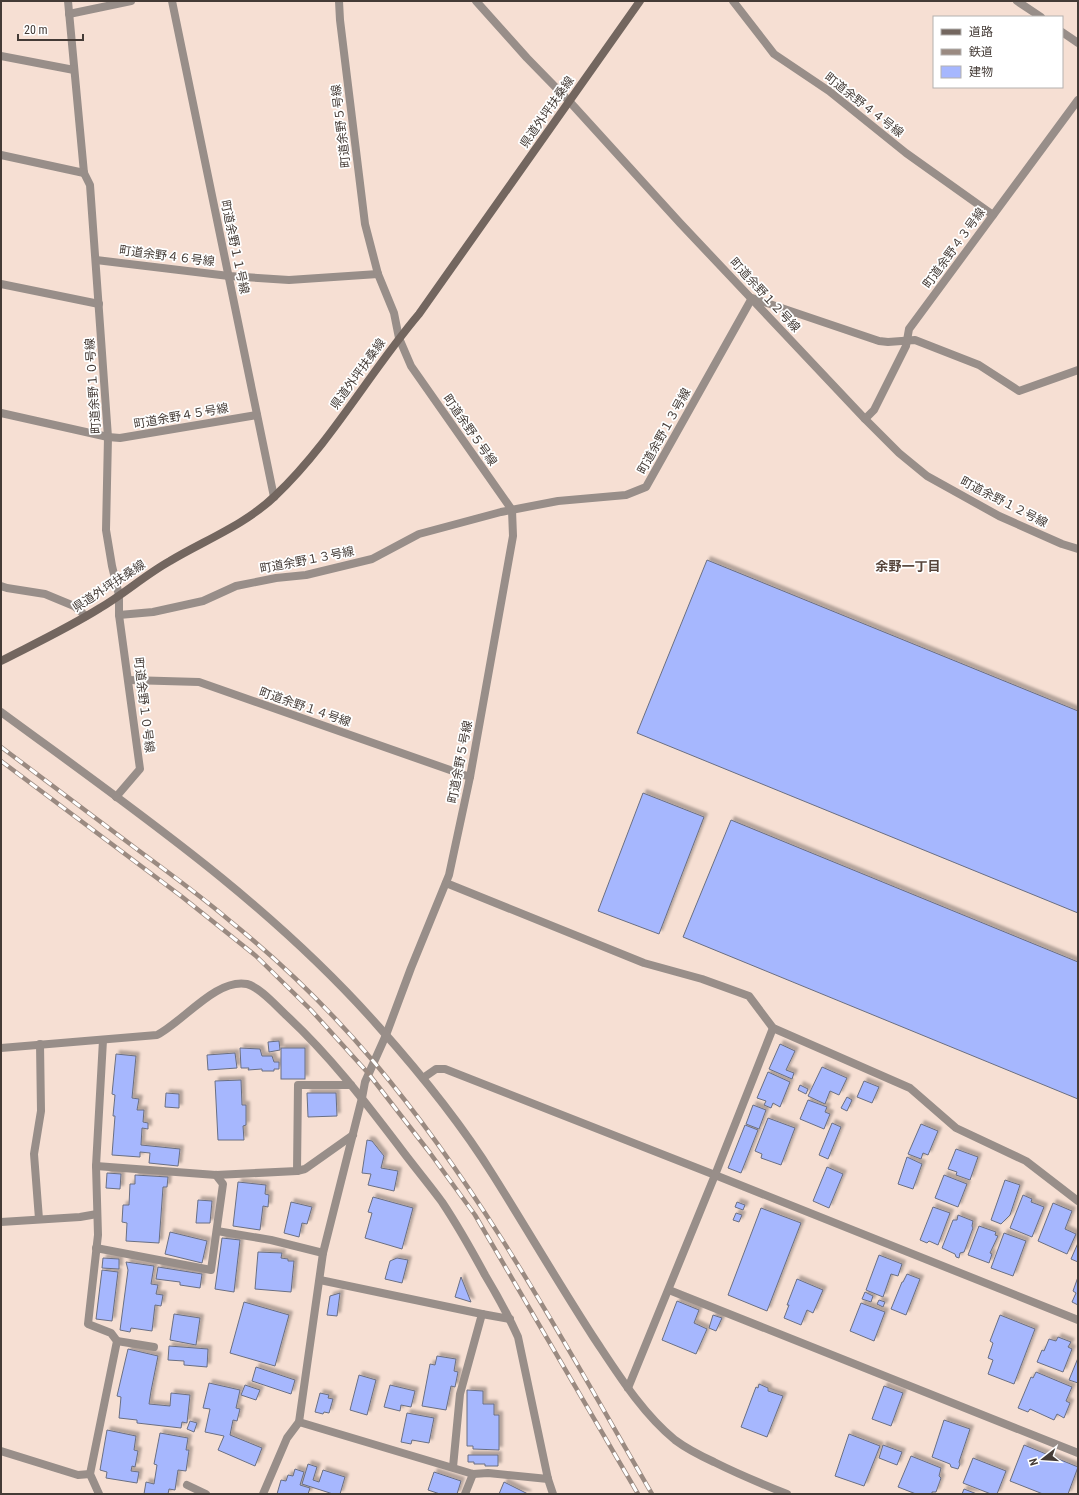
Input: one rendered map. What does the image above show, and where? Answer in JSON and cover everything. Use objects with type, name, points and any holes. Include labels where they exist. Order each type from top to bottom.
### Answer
[{"type":"main road","name":"県道外坪扶桑線","points":[[1,661],[86,616],[170,561],[239,522],[274,497],[311,458],[399,338],[419,314],[640,1]]},
{"type":"street","name":"町道余野１０号線","points":[[68,1],[84,173],[90,184],[96,260],[108,437],[106,530],[119,595],[119,615],[140,769],[116,797]]},
{"type":"street","points":[[69,14],[131,1]]},
{"type":"street","name":"町道余野１１号線","points":[[172,1],[274,497]]},
{"type":"street","name":"町道余野５号線","points":[[299,1422],[323,1253],[365,1082],[386,1035],[410,968],[449,875],[470,777],[513,536],[512,510],[411,366],[399,338],[394,313],[378,274],[365,224],[340,20],[339,1]]},
{"type":"street","name":"町道余野１２号線","points":[[476,1],[680,223],[899,453],[927,476],[999,516],[1062,544],[1077,546]]},
{"type":"street","name":"町道余野４４号線","points":[[733,1],[774,54],[829,91],[906,153],[993,215]]},
{"type":"street","points":[[1018,1],[1040,16]]},
{"type":"street","points":[[1063,33],[1078,43]]},
{"type":"street","points":[[1,56],[74,70]]},
{"type":"street","name":"町道余野４３号線","points":[[865,419],[874,410],[906,346],[909,329],[1078,100]]},
{"type":"street","points":[[1,155],[84,173]]},
{"type":"street","name":"町道余野４６号線","points":[[96,260],[229,276],[289,280],[378,274]]},
{"type":"street","points":[[1,284],[99,304]]},
{"type":"street","points":[[752,298],[879,341],[888,342],[915,340],[979,365],[1019,391],[1078,370]]},
{"type":"street","name":"町道余野１３号線","points":[[119,615],[153,612],[203,601],[236,586],[276,578],[306,575],[372,559],[419,534],[501,512],[558,502],[626,495],[646,487],[752,298]]},
{"type":"street","name":"町道余野４５号線","points":[[1,413],[108,437],[120,438],[257,415]]},
{"type":"street","points":[[1,586],[45,594],[74,606],[86,616]]},
{"type":"street","name":"町道余野１４号線","points":[[129,680],[199,682],[470,777]]},
{"type":"street","points":[[1,712],[190,852],[253,905],[318,964],[386,1035],[423,1078],[461,1128],[492,1173],[561,1286],[628,1388],[648,1413],[675,1440],[694,1452],[747,1478],[787,1494]]},
{"type":"street","points":[[446,883],[644,963],[702,979],[749,996],[773,1028],[910,1088],[956,1128],[1026,1161],[1078,1201]]},
{"type":"street","points":[[1,1048],[157,1035],[168,1029],[218,991],[231,985],[248,984],[269,999],[313,1040],[362,1098],[442,1202],[473,1252],[518,1337],[548,1479],[553,1494]]},
{"type":"street","points":[[628,1388],[716,1175],[773,1028]]},
{"type":"street","points":[[99,1494],[90,1474],[117,1341],[111,1332],[88,1324],[98,1236],[96,1166],[103,1040]]},
{"type":"street","points":[[39,1219],[34,1154],[41,1111],[40,1044]]},
{"type":"street","points":[[423,1078],[436,1069],[445,1069],[716,1175],[1078,1320]]},
{"type":"street","points":[[297,1171],[298,1085],[351,1085]]},
{"type":"street","points":[[96,1166],[216,1175],[297,1171],[305,1169],[353,1134]]},
{"type":"street","points":[[96,1248],[211,1270],[223,1184],[216,1175]]},
{"type":"street","points":[[1,1222],[80,1217],[97,1214]]},
{"type":"street","points":[[217,1231],[271,1240],[323,1253]]},
{"type":"street","points":[[320,1280],[510,1320]]},
{"type":"street","points":[[669,1290],[1078,1453]]},
{"type":"street","points":[[453,1467],[460,1394],[482,1314]]},
{"type":"street","points":[[117,1341],[154,1347]]},
{"type":"street","points":[[263,1494],[287,1438],[299,1422],[473,1474],[488,1473],[548,1479]]},
{"type":"street","points":[[1,1451],[78,1475],[90,1474]]},
{"type":"street","points":[[465,1494],[473,1474]]},
{"type":"street","points":[[187,1485],[206,1494]]},
{"type":"building","points":[[707,560],[1078,711],[1078,913],[637,733]]},
{"type":"building","points":[[643,793],[704,817],[659,934],[598,911]]},
{"type":"building","points":[[731,820],[1078,962],[1078,1099],[683,937]]},
{"type":"building","points":[[279,1041],[280,1050],[269,1052],[268,1042]]},
{"type":"building","points":[[780,1044],[795,1051],[786,1070],[794,1073],[792,1079],[769,1069]]},
{"type":"building","points":[[240,1048],[260,1049],[262,1056],[272,1056],[274,1062],[279,1062],[279,1069],[274,1069],[274,1071],[262,1071],[262,1069],[248,1070],[249,1068],[241,1068]]},
{"type":"building","points":[[281,1048],[305,1048],[305,1079],[281,1079]]},
{"type":"building","points":[[235,1053],[237,1068],[208,1070],[207,1055]]},
{"type":"building","points":[[116,1054],[136,1056],[132,1098],[139,1099],[137,1110],[144,1110],[143,1122],[148,1123],[148,1129],[142,1128],[141,1145],[180,1149],[178,1166],[149,1163],[150,1153],[140,1152],[140,1157],[112,1155],[115,1095],[112,1094]]},
{"type":"building","points":[[822,1067],[847,1078],[839,1095],[830,1091],[825,1104],[808,1096]]},
{"type":"building","points":[[768,1072],[790,1082],[780,1107],[773,1103],[771,1108],[764,1105],[766,1101],[757,1098]]},
{"type":"building","points":[[241,1080],[242,1105],[246,1105],[246,1125],[243,1126],[244,1140],[218,1140],[215,1081]]},
{"type":"building","points":[[864,1081],[879,1087],[872,1103],[857,1097]]},
{"type":"building","points":[[800,1085],[808,1089],[806,1094],[798,1090]]},
{"type":"building","points":[[166,1093],[179,1094],[179,1108],[165,1107]]},
{"type":"building","points":[[307,1093],[336,1093],[337,1116],[308,1117]]},
{"type":"building","points":[[847,1097],[852,1100],[847,1111],[841,1108]]},
{"type":"building","points":[[808,1100],[827,1107],[825,1112],[830,1114],[824,1129],[800,1119]]},
{"type":"building","points":[[753,1105],[766,1110],[759,1129],[746,1124]]},
{"type":"building","points":[[768,1118],[795,1128],[781,1165],[761,1158],[762,1154],[755,1151]]},
{"type":"building","points":[[832,1123],[841,1127],[828,1159],[819,1155]]},
{"type":"building","points":[[921,1124],[938,1131],[928,1155],[923,1153],[921,1159],[908,1154]]},
{"type":"building","points":[[745,1125],[758,1130],[741,1173],[728,1168]]},
{"type":"building","points":[[367,1140],[372,1141],[384,1156],[381,1168],[398,1171],[394,1191],[368,1185],[371,1174],[362,1173]]},
{"type":"building","points":[[956,1149],[978,1157],[970,1180],[956,1175],[957,1172],[948,1169]]},
{"type":"building","points":[[907,1157],[922,1164],[913,1189],[898,1184]]},
{"type":"building","points":[[827,1167],[843,1174],[829,1208],[813,1201]]},
{"type":"building","points":[[107,1173],[121,1174],[120,1189],[106,1188]]},
{"type":"building","points":[[135,1175],[168,1177],[167,1187],[163,1187],[159,1243],[126,1241],[127,1223],[122,1222],[123,1205],[129,1205],[130,1184],[135,1184]]},
{"type":"building","points":[[944,1175],[967,1184],[958,1207],[935,1198]]},
{"type":"building","points":[[1005,1180],[1020,1185],[1010,1215],[1001,1224],[991,1220]]},
{"type":"building","points":[[238,1182],[266,1185],[265,1194],[269,1195],[268,1207],[263,1206],[260,1230],[233,1226]]},
{"type":"building","points":[[1023,1195],[1032,1199],[1031,1202],[1044,1207],[1032,1237],[1010,1228]]},
{"type":"building","points":[[373,1197],[413,1208],[402,1249],[365,1238],[372,1213],[368,1212]]},
{"type":"building","points":[[198,1200],[212,1201],[210,1223],[196,1223]]},
{"type":"building","points":[[291,1202],[312,1207],[307,1224],[302,1223],[299,1237],[284,1233]]},
{"type":"building","points":[[737,1202],[745,1205],[743,1210],[735,1207]]},
{"type":"building","points":[[1053,1203],[1072,1211],[1065,1229],[1076,1234],[1067,1254],[1038,1241]]},
{"type":"building","points":[[933,1207],[950,1213],[938,1245],[929,1241],[927,1243],[920,1240]]},
{"type":"building","points":[[761,1208],[801,1223],[767,1311],[728,1295]]},
{"type":"building","points":[[736,1213],[742,1215],[739,1222],[733,1220]]},
{"type":"building","points":[[958,1215],[973,1221],[973,1228],[964,1252],[960,1253],[959,1258],[956,1257],[955,1254],[942,1248],[953,1220],[957,1220]]},
{"type":"building","points":[[979,1226],[996,1232],[995,1235],[998,1236],[990,1253],[992,1254],[989,1263],[968,1255]]},
{"type":"building","points":[[170,1232],[207,1241],[202,1263],[165,1254]]},
{"type":"building","points":[[1004,1233],[1026,1241],[1013,1276],[991,1268]]},
{"type":"building","points":[[222,1238],[240,1240],[234,1292],[215,1289]]},
{"type":"building","points":[[1078,1243],[1078,1262],[1071,1259]]},
{"type":"building","points":[[258,1252],[282,1253],[281,1258],[288,1259],[288,1261],[294,1261],[291,1292],[255,1289]]},
{"type":"building","points":[[879,1255],[902,1264],[898,1276],[891,1274],[883,1297],[866,1290]]},
{"type":"building","points":[[103,1258],[119,1259],[119,1269],[102,1268]]},
{"type":"building","points":[[397,1258],[408,1260],[402,1283],[385,1279],[390,1261]]},
{"type":"building","points":[[126,1262],[154,1266],[151,1284],[158,1285],[156,1294],[163,1295],[161,1306],[155,1305],[152,1331],[131,1328],[130,1332],[120,1330],[128,1270]]},
{"type":"building","points":[[158,1267],[202,1274],[200,1288],[180,1285],[180,1282],[156,1279]]},
{"type":"building","points":[[102,1270],[118,1272],[112,1321],[96,1319]]},
{"type":"building","points":[[907,1274],[920,1279],[906,1315],[891,1309],[902,1282]]},
{"type":"building","points":[[461,1277],[471,1302],[455,1297]]},
{"type":"building","points":[[1078,1277],[1078,1305],[1072,1302],[1076,1293],[1073,1291]]},
{"type":"building","points":[[797,1279],[823,1290],[813,1313],[807,1310],[801,1325],[784,1318],[789,1305],[787,1305]]},
{"type":"building","points":[[865,1292],[873,1296],[871,1302],[862,1299]]},
{"type":"building","points":[[340,1293],[337,1316],[327,1315],[330,1296]]},
{"type":"building","points":[[879,1300],[885,1302],[883,1307],[877,1304]]},
{"type":"building","points":[[677,1301],[699,1310],[694,1323],[707,1329],[696,1354],[662,1340]]},
{"type":"building","points":[[244,1302],[289,1315],[275,1366],[230,1353]]},
{"type":"building","points":[[861,1303],[885,1312],[874,1341],[850,1331]]},
{"type":"building","points":[[174,1314],[200,1318],[196,1345],[170,1340]]},
{"type":"building","points":[[713,1315],[722,1318],[716,1331],[709,1328]]},
{"type":"building","points":[[1000,1315],[1035,1329],[1014,1384],[988,1374],[993,1360],[988,1358],[993,1343],[990,1341]]},
{"type":"building","points":[[1058,1337],[1071,1342],[1068,1347],[1072,1349],[1063,1372],[1037,1362],[1049,1339],[1056,1341]]},
{"type":"building","points":[[169,1346],[208,1349],[207,1367],[184,1365],[184,1361],[168,1360]]},
{"type":"building","points":[[128,1349],[158,1356],[149,1404],[170,1406],[171,1393],[190,1395],[187,1423],[182,1422],[181,1428],[137,1423],[137,1420],[119,1418],[121,1397],[117,1396]]},
{"type":"building","points":[[437,1356],[456,1359],[454,1371],[458,1372],[455,1387],[451,1386],[446,1410],[422,1406],[430,1364],[435,1365]]},
{"type":"building","points":[[1078,1358],[1078,1383],[1069,1380]]},
{"type":"building","points":[[256,1367],[295,1380],[291,1394],[252,1381]]},
{"type":"building","points":[[1036,1372],[1072,1387],[1066,1401],[1070,1403],[1064,1418],[1057,1414],[1054,1420],[1030,1409],[1028,1412],[1018,1408],[1031,1377],[1033,1378]]},
{"type":"building","points":[[359,1375],[376,1380],[367,1415],[350,1410]]},
{"type":"building","points":[[209,1383],[240,1390],[236,1408],[240,1409],[237,1421],[233,1420],[230,1435],[262,1448],[255,1466],[218,1450],[224,1436],[205,1432],[210,1409],[203,1408]]},
{"type":"building","points":[[759,1384],[768,1388],[768,1391],[783,1396],[767,1437],[741,1427],[756,1387],[758,1388]]},
{"type":"building","points":[[245,1385],[260,1390],[256,1400],[241,1395]]},
{"type":"building","points":[[390,1385],[415,1391],[411,1407],[401,1405],[400,1411],[384,1407]]},
{"type":"building","points":[[884,1386],[903,1393],[891,1426],[872,1419]]},
{"type":"building","points":[[467,1390],[483,1391],[483,1404],[494,1404],[494,1415],[499,1415],[499,1450],[473,1449],[473,1446],[467,1446]]},
{"type":"building","points":[[320,1393],[329,1395],[328,1398],[333,1399],[329,1413],[324,1412],[323,1414],[315,1412]]},
{"type":"building","points":[[407,1413],[434,1418],[429,1443],[412,1440],[411,1444],[401,1442]]},
{"type":"building","points":[[944,1420],[970,1429],[958,1469],[932,1457]]},
{"type":"building","points":[[190,1421],[197,1423],[194,1432],[187,1429]]},
{"type":"building","points":[[107,1430],[136,1436],[134,1450],[138,1451],[135,1467],[132,1466],[131,1471],[139,1472],[137,1483],[106,1478],[107,1472],[100,1470]]},
{"type":"building","points":[[160,1433],[188,1438],[186,1450],[189,1450],[186,1471],[178,1470],[175,1490],[169,1489],[168,1494],[144,1494],[146,1482],[154,1484],[157,1465],[154,1464]]},
{"type":"building","points":[[849,1434],[880,1446],[864,1486],[835,1476]]},
{"type":"building","points":[[883,1445],[902,1452],[897,1465],[879,1458]]},
{"type":"building","points":[[1024,1445],[1078,1467],[1068,1494],[1043,1494],[1010,1481]]},
{"type":"building","points":[[468,1455],[498,1455],[498,1466],[485,1466],[485,1464],[474,1464],[474,1462],[468,1462]]},
{"type":"building","points":[[911,1456],[941,1468],[939,1476],[941,1478],[936,1492],[932,1492],[932,1494],[916,1494],[898,1487]]},
{"type":"building","points":[[973,1458],[1006,1471],[997,1494],[991,1494],[963,1483]]},
{"type":"building","points":[[308,1464],[317,1467],[313,1480],[319,1482],[323,1470],[345,1477],[340,1494],[333,1494],[302,1484]]},
{"type":"building","points":[[295,1469],[304,1472],[300,1485],[310,1488],[308,1494],[277,1494],[281,1480],[286,1481],[288,1475],[293,1476]]},
{"type":"building","points":[[434,1472],[461,1481],[457,1494],[440,1494],[428,1490]]},
{"type":"building","points":[[504,1482],[528,1494],[499,1494]]},
{"type":"building","points":[[964,1489],[977,1494],[962,1494]]},
{"type":"railway","points":[[1,747],[219,912],[287,971],[358,1043],[414,1112],[452,1164],[488,1218],[556,1327],[652,1494]]},
{"type":"railway","points":[[1,761],[181,896],[256,956],[311,1010],[368,1073],[430,1153],[475,1215],[638,1494]]},
{"type":"district","name":"余野一丁目","points":[[908,566]]}]
